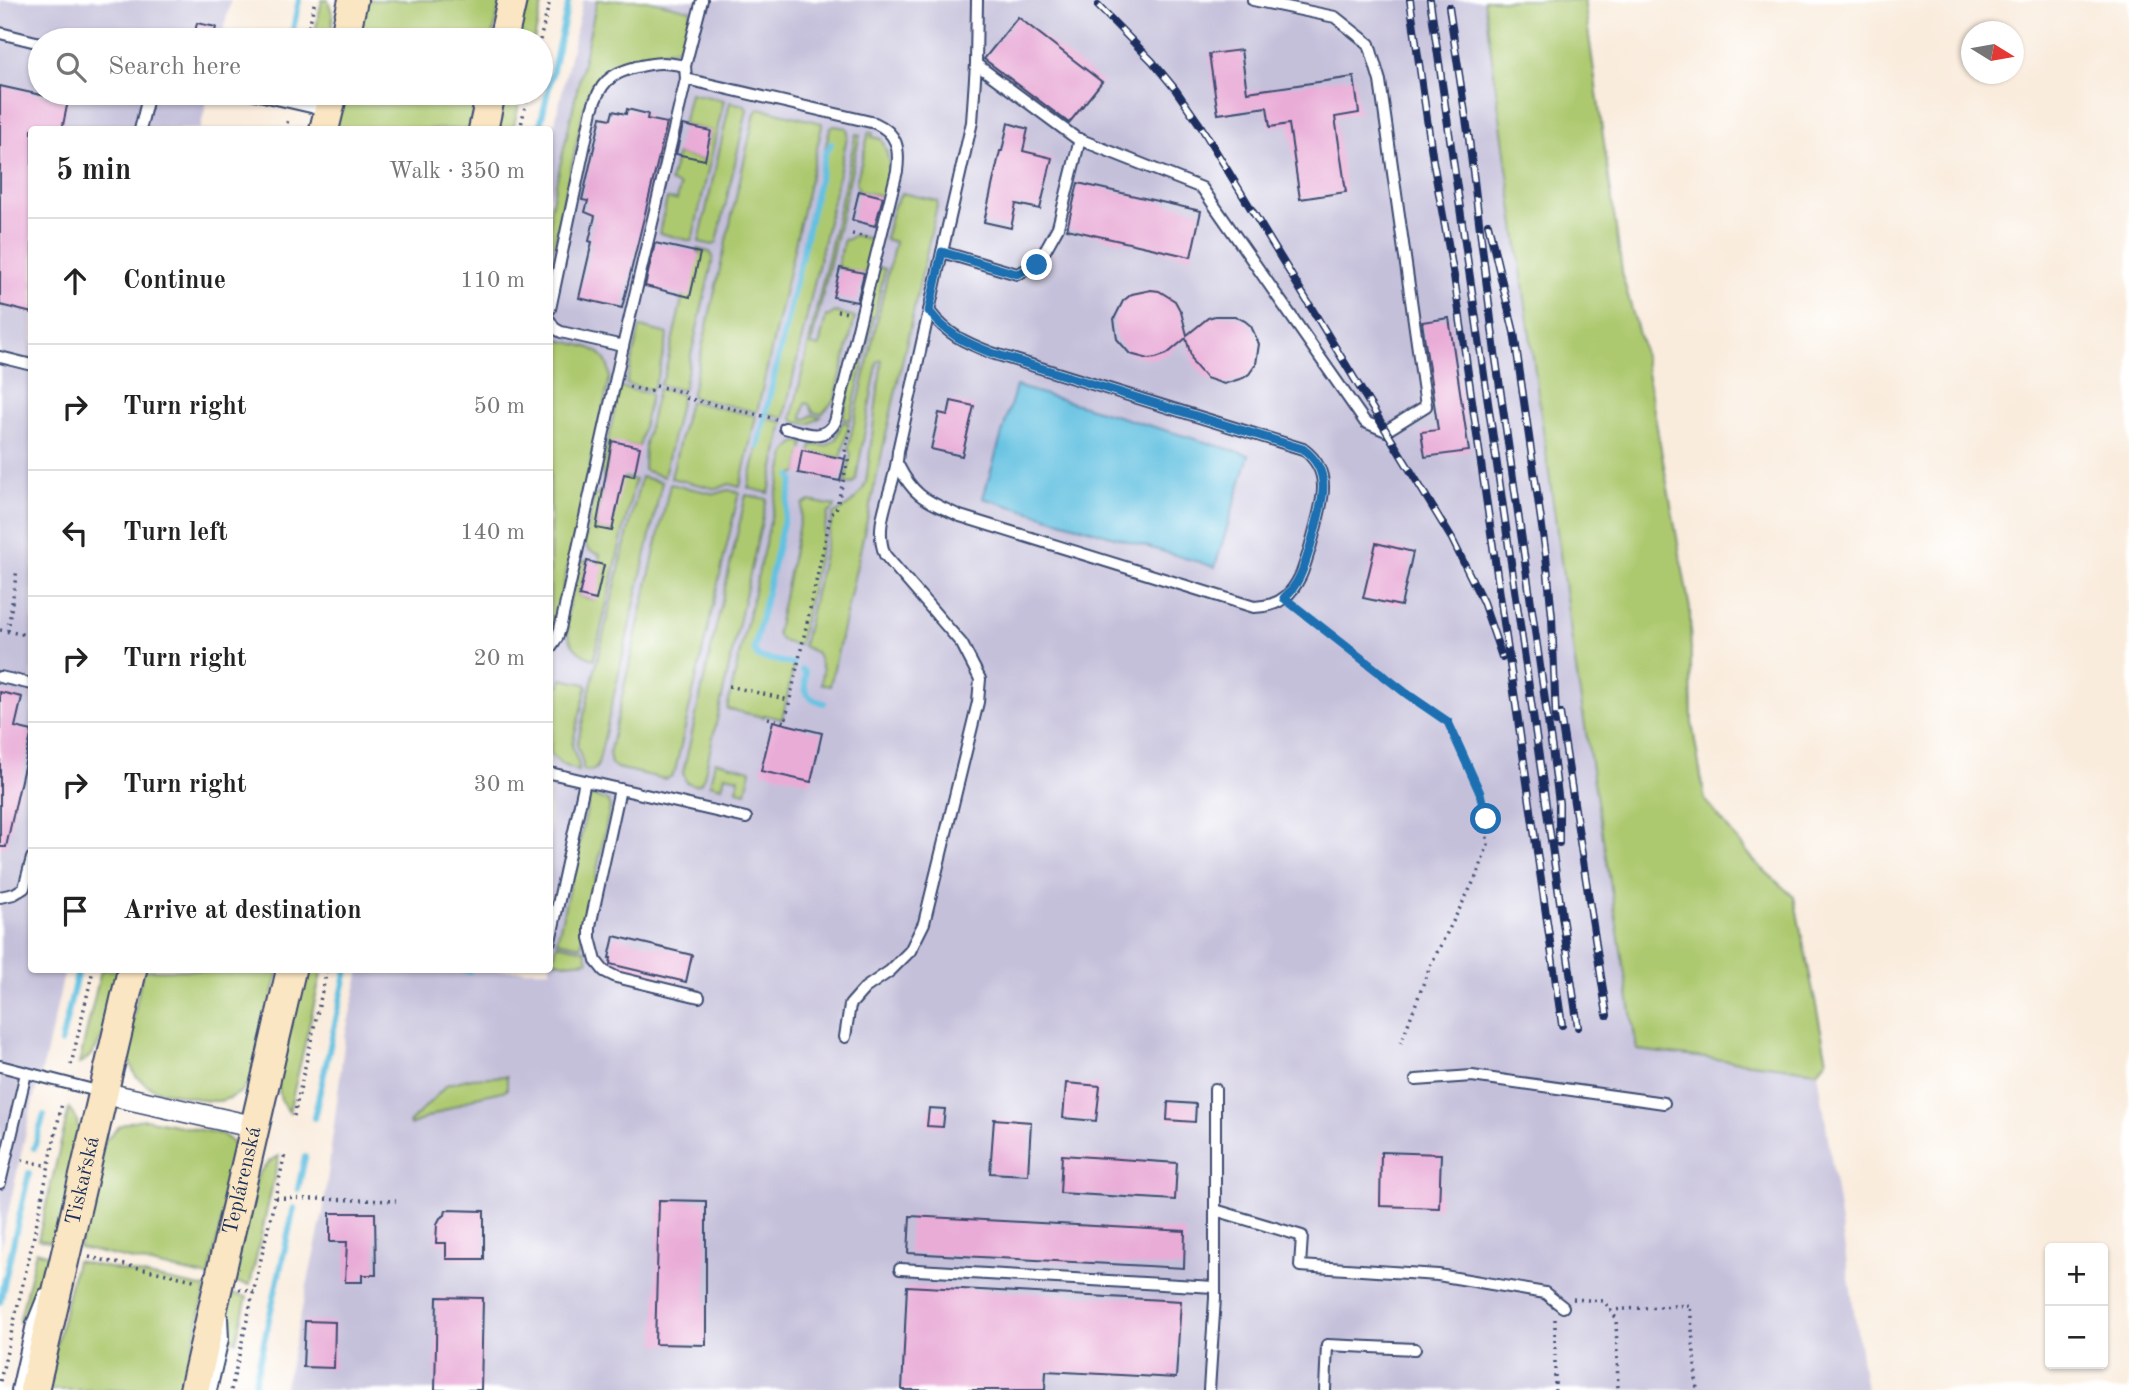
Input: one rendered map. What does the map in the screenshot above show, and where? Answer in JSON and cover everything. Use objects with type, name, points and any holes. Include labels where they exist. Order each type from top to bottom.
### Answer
[{"type":"street","points":[[347,28],[353,0]]},
{"type":"street","points":[[506,28],[512,0]]},
{"type":"street","points":[[484,126],[488,105]]},
{"type":"street","name":"Tiskařská","points":[[34,1390],[131,973]]},
{"type":"street","name":"Teplárenská","points":[[194,1390],[214,1277],[255,1127],[290,973]]},
{"type":"street","points":[[103,1093],[255,1127]]},
{"type":"lane","points":[[553,644],[560,629],[702,0]]},
{"type":"lane","points":[[845,1037],[850,1005],[865,988],[890,971],[910,951],[924,923],[978,702],[980,679],[962,643],[886,555],[880,542],[882,519],[898,465],[898,451],[972,122],[976,0]]},
{"type":"lane","points":[[976,64],[1080,139],[1202,188],[1365,422],[1386,431],[1426,406],[1380,81],[1369,44],[1335,17],[1253,0]]},
{"type":"lane","points":[[0,33],[28,40]]},
{"type":"lane","points":[[553,295],[592,110],[601,87],[620,71],[660,61],[685,66]]},
{"type":"lane","points":[[686,79],[875,124],[885,128],[898,148],[899,159],[835,422],[826,433],[820,435],[786,425]]},
{"type":"lane","points":[[141,126],[146,105]]},
{"type":"lane","points":[[302,105],[328,111]]},
{"type":"lane","points":[[942,252],[1017,274],[1037,265],[1058,227],[1080,139]]},
{"type":"lane","points":[[898,465],[908,485],[923,499],[960,516],[1254,607],[1270,605],[1284,598],[1293,589],[1301,574],[1322,499],[1320,470],[1313,457],[1303,449],[992,353],[952,336],[929,311]]},
{"type":"lane","points":[[553,326],[561,332],[623,346]]},
{"type":"lane","points":[[0,357],[28,364]]},
{"type":"lane","points":[[0,677],[28,683]]},
{"type":"lane","points":[[553,774],[746,818]]},
{"type":"lane","points":[[553,927],[585,781]]},
{"type":"lane","points":[[620,789],[590,926],[592,951],[604,971],[616,977],[699,997]]},
{"type":"lane","points":[[0,897],[24,888],[28,873]]},
{"type":"lane","points":[[0,1066],[103,1093]]},
{"type":"lane","points":[[0,1183],[5,1138],[26,1073]]},
{"type":"lane","points":[[1416,1080],[1472,1076],[1664,1103]]},
{"type":"lane","points":[[1209,1390],[1214,1287],[1215,1090]]},
{"type":"lane","points":[[1215,1210],[1302,1236],[1300,1266],[1438,1275],[1545,1293],[1563,1307]]},
{"type":"lane","points":[[17,1390],[32,1324],[73,1223]]},
{"type":"lane","points":[[900,1269],[1214,1287]]},
{"type":"lane","points":[[211,1390],[223,1339],[214,1277]]},
{"type":"lane","points":[[1325,1390],[1327,1345],[1415,1349]]},
{"type":"path","points":[[309,28],[315,0]]},
{"type":"path","points":[[543,28],[550,0]]},
{"type":"path","points":[[521,126],[525,105]]},
{"type":"path","points":[[287,126],[288,118]]},
{"type":"path","points":[[852,234],[880,240]]},
{"type":"path","points":[[615,384],[654,392]]},
{"type":"path","points":[[656,386],[786,425]]},
{"type":"path","points":[[768,718],[785,722],[831,514],[836,510],[849,457],[844,456],[853,415]]},
{"type":"path","points":[[8,631],[17,569]]},
{"type":"path","points":[[1284,598],[1407,694],[1448,722],[1480,793],[1488,844],[1478,873],[1430,966],[1401,1043]]},
{"type":"path","points":[[0,630],[28,635]]},
{"type":"path","points":[[729,686],[789,700]]},
{"type":"path","points":[[71,1065],[92,973]]},
{"type":"path","points":[[294,1116],[326,973]]},
{"type":"path","points":[[0,1381],[62,1103]]},
{"type":"path","points":[[232,1390],[285,1154]]},
{"type":"path","points":[[23,1160],[49,1166]]},
{"type":"path","points":[[275,1198],[396,1201]]},
{"type":"path","points":[[78,1255],[214,1277]]},
{"type":"path","points":[[1555,1390],[1555,1316],[1571,1299],[1604,1301],[1616,1318],[1618,1390]]},
{"type":"path","points":[[1610,1310],[1690,1305],[1697,1390]]},
{"type":"shaded area","points":[[0,0],[231,0],[224,28],[28,28],[28,105],[206,105],[201,126],[28,126],[28,973],[64,973],[0,1250]]},
{"type":"shaded area","points":[[583,0],[1484,0],[1576,670],[1637,1050],[1818,1071],[1866,1390],[284,1390],[323,1213],[345,1036],[359,973],[553,973],[553,131]]},
{"type":"green space","points":[[322,0],[328,0],[333,16],[332,28],[316,28]]},
{"type":"green space","points":[[365,0],[501,0],[495,28],[359,28]]},
{"type":"green space","points":[[524,0],[543,0],[537,28],[518,28]]},
{"type":"green space","points":[[597,0],[647,0],[691,10],[685,38],[677,48],[624,59],[604,71],[595,81],[587,95],[553,251],[553,198]]},
{"type":"green space","points":[[1484,0],[1584,0],[1623,278],[1642,345],[1690,609],[1692,723],[1705,800],[1756,863],[1794,897],[1827,1060],[1818,1071],[1637,1050],[1576,670]]},
{"type":"green space","points":[[690,93],[724,100],[692,241],[659,233],[667,199],[677,200],[680,186],[670,182],[677,154],[704,160],[711,131],[683,125]]},
{"type":"green space","points":[[730,102],[745,105],[747,110],[717,242],[713,245],[699,242]]},
{"type":"green space","points":[[341,105],[477,105],[472,126],[336,126]]},
{"type":"green space","points":[[500,105],[519,105],[514,126],[495,126]]},
{"type":"green space","points":[[759,108],[822,123],[822,126],[757,412],[691,397],[755,113]]},
{"type":"green space","points":[[830,128],[847,128],[848,133],[784,418],[765,413]]},
{"type":"green space","points":[[869,132],[873,132],[872,137],[881,139],[887,153],[889,174],[885,197],[859,191],[856,183]]},
{"type":"green space","points":[[856,134],[860,135],[811,345],[819,347],[826,316],[835,312],[855,317],[835,399],[822,414],[813,412],[809,404],[805,403],[802,418],[807,419],[812,415],[821,417],[809,424],[795,422],[792,418]]},
{"type":"green space","points":[[902,193],[938,201],[830,686],[821,684],[823,670],[817,653],[803,646],[833,515],[857,498],[866,482],[882,360],[877,364],[856,480],[851,484],[845,483],[851,454],[848,448],[895,242],[885,239],[893,208]]},
{"type":"green space","points":[[854,235],[874,240],[865,274],[837,267],[844,239]]},
{"type":"green space","points":[[698,249],[710,252],[713,259],[683,390],[659,385],[664,377],[683,295],[700,253]]},
{"type":"green space","points":[[878,267],[885,269],[874,318],[867,316]]},
{"type":"green space","points":[[866,319],[873,321],[850,420],[843,419]]},
{"type":"green space","points":[[640,327],[668,334],[652,390],[626,384]]},
{"type":"green space","points":[[553,338],[596,351],[608,365],[610,377],[553,625]]},
{"type":"green space","points":[[620,387],[651,394],[639,447],[612,442],[606,470],[614,472],[614,475],[635,480],[594,659],[580,653],[572,644],[567,620],[578,565],[582,561],[587,561],[579,596],[595,600],[600,554],[590,550],[585,540],[594,497],[600,492],[603,492],[596,527],[611,531],[605,480],[601,470]]},
{"type":"green space","points":[[658,389],[682,394],[664,477],[644,470],[645,443]]},
{"type":"green space","points":[[689,401],[756,416],[740,487],[729,484],[717,489],[671,478]]},
{"type":"green space","points":[[764,418],[783,422],[769,493],[748,488]]},
{"type":"green space","points":[[842,422],[849,423],[841,458],[810,452],[812,445],[826,446],[836,439]]},
{"type":"green space","points":[[798,442],[804,443],[798,473],[794,473],[752,650],[757,658],[794,666],[782,719],[727,709],[786,453]]},
{"type":"green space","points":[[641,477],[662,482],[598,765],[592,771],[583,770],[577,745]]},
{"type":"green space","points":[[670,484],[716,494],[728,490],[739,492],[675,771],[671,777],[665,779],[617,768],[611,764],[609,754]]},
{"type":"green space","points":[[746,495],[767,499],[704,777],[700,784],[694,785],[686,782],[683,773]]},
{"type":"green space","points":[[810,501],[835,506],[828,513],[799,645],[782,640],[777,632],[803,504]]},
{"type":"green space","points":[[562,679],[587,686],[572,745],[578,771],[561,764],[553,757],[553,684],[561,685]]},
{"type":"green space","points":[[715,761],[751,770],[746,792],[737,790],[739,778],[725,775],[722,787],[710,784]]},
{"type":"green space","points":[[590,796],[607,800],[610,807],[581,946],[557,941]]},
{"type":"green space","points":[[557,944],[585,950],[588,961],[565,963],[553,960]]},
{"type":"green space","points":[[100,973],[118,973],[103,1036],[89,1057],[79,1064]]},
{"type":"green space","points":[[142,973],[278,973],[252,1080],[241,1092],[230,1098],[208,1101],[156,1090],[135,1075],[126,1053]]},
{"type":"green space","points":[[302,973],[321,973],[289,1112],[281,1100],[278,1085]]},
{"type":"green space","points":[[507,1076],[507,1090],[476,1097],[410,1125],[409,1123],[448,1084],[472,1078]]},
{"type":"green space","points":[[69,1108],[77,1121],[80,1138],[57,1243],[38,1240]]},
{"type":"green space","points":[[145,1119],[221,1134],[230,1140],[234,1147],[236,1154],[209,1277],[79,1248],[104,1143],[121,1125]]},
{"type":"green space","points":[[279,1156],[250,1285],[231,1282],[258,1174],[271,1160]]},
{"type":"green space","points":[[36,1251],[53,1256],[27,1324],[19,1322]]},
{"type":"green space","points":[[76,1261],[206,1288],[183,1390],[46,1390]]},
{"type":"green space","points":[[228,1293],[247,1297],[236,1341],[228,1339]]},
{"type":"water","points":[[1016,386],[1249,455],[1215,567],[983,498]]},
{"type":"building","points":[[1018,17],[1102,82],[1069,123],[984,59]]},
{"type":"building","points":[[197,23],[216,27],[216,28],[196,28]]},
{"type":"building","points":[[1241,50],[1247,92],[1354,77],[1359,113],[1335,117],[1346,192],[1300,199],[1289,124],[1270,127],[1267,107],[1218,114],[1209,54]]},
{"type":"building","points":[[0,86],[28,92],[28,105],[67,105],[63,126],[28,126],[28,312],[0,305]]},
{"type":"building","points":[[627,109],[648,114],[647,119],[667,123],[622,308],[579,298],[595,216],[585,212],[588,201],[582,200],[601,117],[611,119],[613,111],[626,114]]},
{"type":"building","points":[[1008,123],[1028,129],[1023,151],[1052,158],[1040,209],[1016,204],[1011,228],[984,222]]},
{"type":"building","points":[[683,125],[711,131],[705,160],[676,154]]},
{"type":"building","points":[[1078,183],[1201,211],[1191,257],[1067,229]]},
{"type":"building","points":[[859,191],[883,197],[875,226],[852,220]]},
{"type":"building","points":[[655,243],[700,253],[690,297],[645,286]]},
{"type":"building","points":[[840,268],[864,273],[857,302],[833,297]]},
{"type":"building","points":[[1159,291],[1175,301],[1187,335],[1208,318],[1215,316],[1235,316],[1251,326],[1259,344],[1256,364],[1249,374],[1224,384],[1206,378],[1193,363],[1186,338],[1167,354],[1156,358],[1130,354],[1117,339],[1114,319],[1123,301],[1132,294]]},
{"type":"building","points":[[1449,318],[1469,451],[1425,457],[1421,432],[1438,430],[1422,322]]},
{"type":"building","points":[[951,401],[974,406],[962,456],[931,449],[939,413],[948,415]]},
{"type":"building","points":[[612,441],[640,447],[634,476],[624,474],[612,531],[596,528]]},
{"type":"building","points":[[802,450],[845,459],[840,481],[798,473]]},
{"type":"building","points":[[1376,543],[1413,552],[1401,606],[1363,598]]},
{"type":"building","points":[[587,561],[604,565],[596,600],[579,596]]},
{"type":"building","points":[[0,692],[22,697],[15,727],[28,730],[28,749],[6,847],[0,847]]},
{"type":"building","points":[[773,721],[822,733],[811,782],[761,771]]},
{"type":"building","points":[[614,936],[692,955],[686,982],[610,964]]},
{"type":"building","points":[[1066,1083],[1100,1086],[1096,1121],[1063,1118]]},
{"type":"building","points":[[1168,1102],[1196,1104],[1195,1122],[1167,1120]]},
{"type":"building","points":[[929,1108],[945,1109],[943,1127],[927,1126]]},
{"type":"building","points":[[994,1119],[1031,1122],[1028,1175],[990,1173]]},
{"type":"building","points":[[1381,1152],[1441,1154],[1439,1208],[1380,1206]]},
{"type":"building","points":[[1062,1155],[1177,1163],[1175,1200],[1060,1193]]},
{"type":"building","points":[[659,1200],[706,1201],[706,1345],[655,1344]]},
{"type":"building","points":[[446,1210],[484,1211],[484,1259],[446,1259],[446,1243],[436,1243],[437,1224]]},
{"type":"building","points":[[330,1213],[375,1213],[376,1275],[362,1275],[362,1282],[345,1282],[347,1242],[330,1242]]},
{"type":"building","points":[[910,1216],[1185,1231],[1184,1268],[908,1253]]},
{"type":"building","points":[[907,1286],[1181,1301],[1176,1378],[1046,1371],[1045,1390],[902,1390]]},
{"type":"building","points":[[437,1297],[483,1298],[481,1390],[435,1390]]},
{"type":"building","points":[[305,1321],[335,1322],[334,1368],[303,1367]]},
{"type":"waterway","points":[[293,28],[299,0]]},
{"type":"waterway","points":[[553,70],[567,9]]},
{"type":"waterway","points":[[540,126],[545,105]]},
{"type":"waterway","points":[[758,447],[825,154],[831,144]]},
{"type":"waterway","points":[[791,476],[793,479],[754,649],[758,657],[793,664]]},
{"type":"waterway","points":[[802,670],[805,673],[807,693],[812,699],[824,703]]},
{"type":"waterway","points":[[61,1043],[77,973]]},
{"type":"waterway","points":[[314,1118],[346,973]]},
{"type":"waterway","points":[[34,1148],[44,1115]]},
{"type":"waterway","points":[[298,1189],[305,1157]]},
{"type":"waterway","points":[[0,1302],[29,1173]]},
{"type":"waterway","points":[[253,1390],[294,1208]]},
{"type":"railway","points":[[1410,0],[1433,161],[1454,276],[1562,1025]]},
{"type":"railway","points":[[1430,0],[1578,1027]]},
{"type":"railway","points":[[1098,6],[1152,61],[1200,125],[1452,539],[1483,602],[1502,657]]},
{"type":"railway","points":[[1449,7],[1553,756],[1559,803],[1559,843]]},
{"type":"railway","points":[[1488,224],[1514,332],[1546,555],[1552,617],[1556,722]]},
{"type":"railway","points":[[1560,713],[1607,1015]]},
{"type":"route","points":[[1037,265],[1017,274],[942,252],[929,311],[952,336],[992,353],[1303,449],[1313,457],[1323,484],[1322,499],[1301,574],[1293,589],[1284,598],[1407,694],[1448,722],[1480,793],[1486,819]]}]
